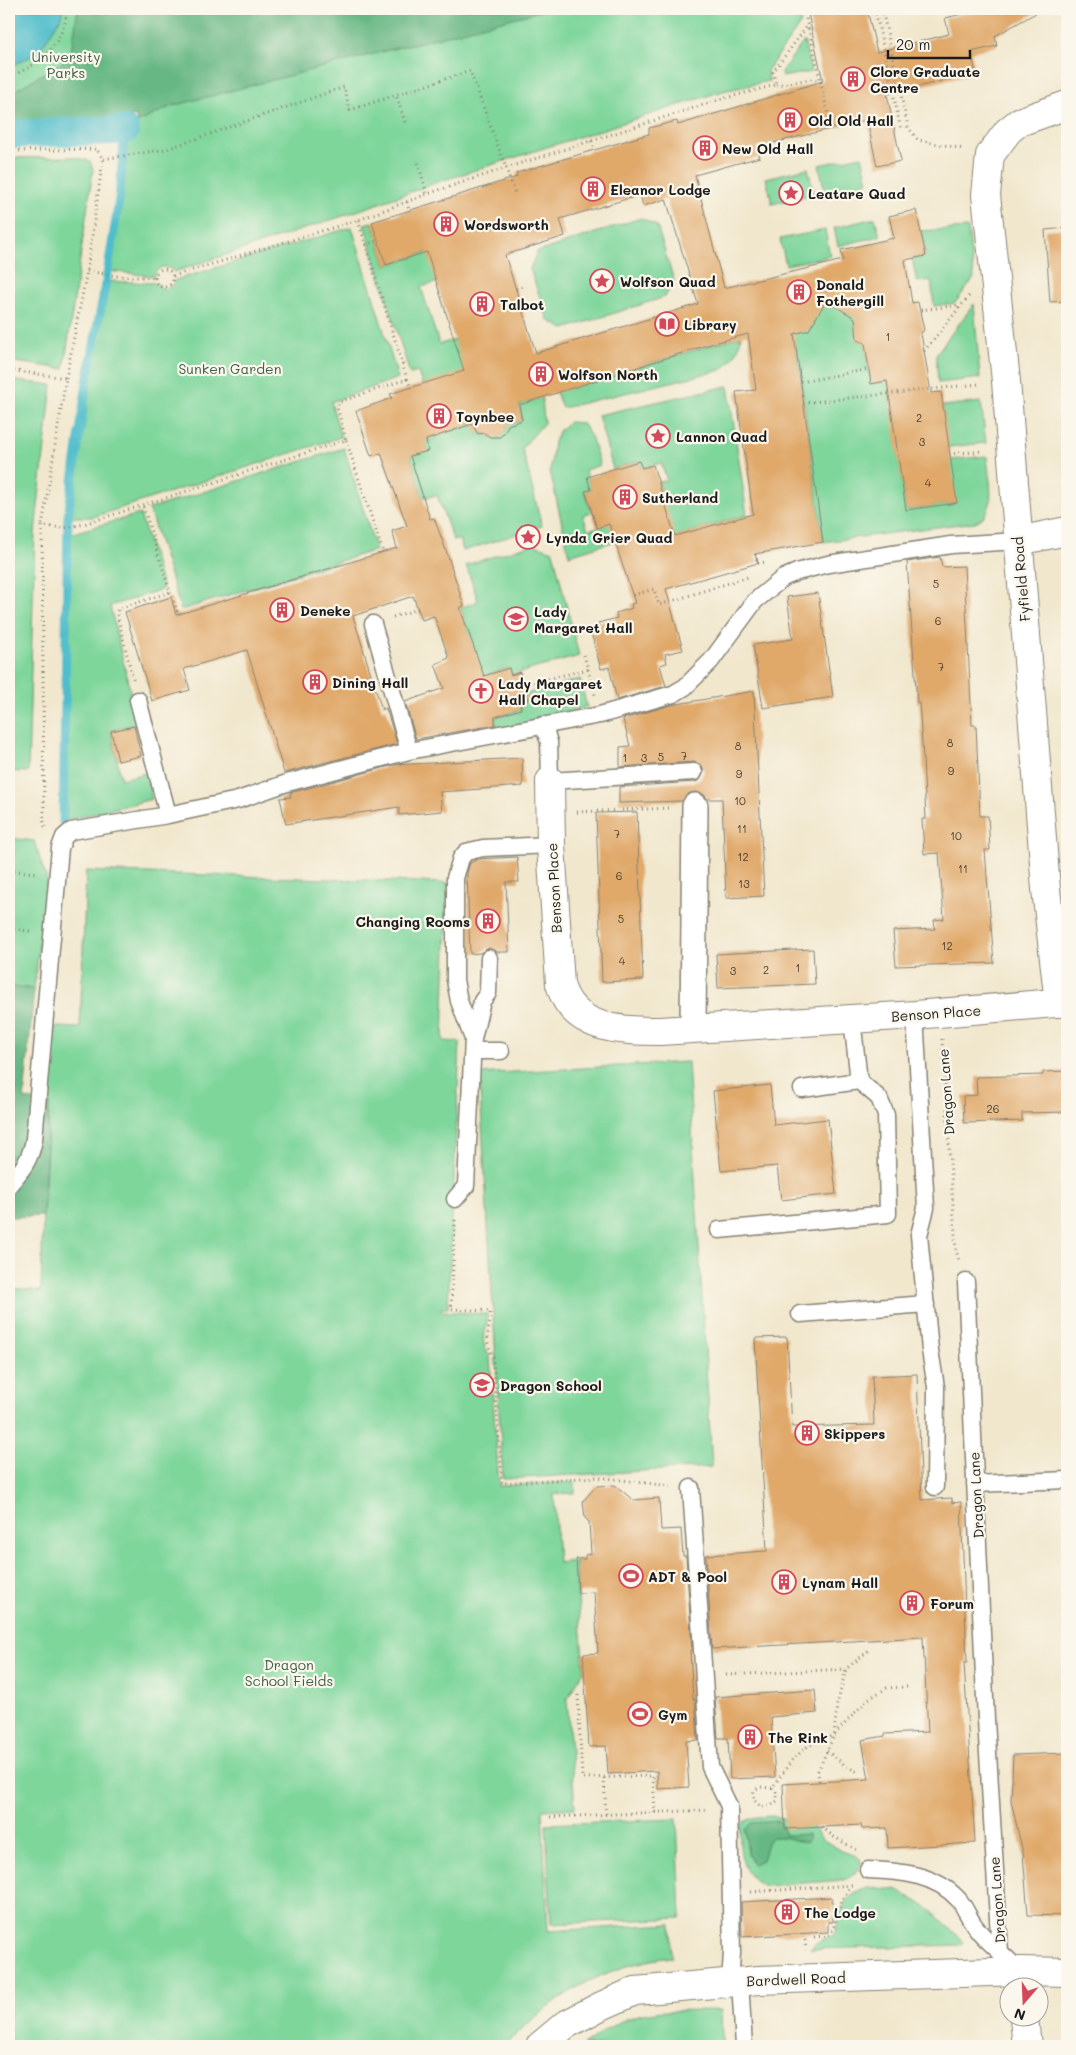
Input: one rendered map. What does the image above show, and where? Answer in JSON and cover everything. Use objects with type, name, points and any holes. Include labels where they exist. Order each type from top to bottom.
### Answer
[{"type":"street","points":[[990,155],[1008,131],[1019,122],[1067,106]]},
{"type":"street","name":"Fyfield Road","points":[[990,155],[986,195],[1006,381],[1046,889],[1063,1002]]},
{"type":"street","points":[[1018,541],[1067,531]]},
{"type":"street","name":"Benson Place","points":[[550,781],[551,845],[560,984],[563,995],[583,1018],[607,1027],[629,1031],[928,1014],[1063,1002]]},
{"type":"street","points":[[692,1028],[695,806]]},
{"type":"street","name":"Bardwell Road","points":[[1027,1978],[1067,1972]]},
{"type":"street","name":"Bardwell Road","points":[[540,2046],[565,2025],[599,2006],[635,1991],[735,1982],[998,1979]]},
{"type":"street","points":[[1025,2028],[1027,2046]]},
{"type":"lane","points":[[9,1185],[25,1166],[32,1154],[60,848],[64,838],[72,831],[168,815],[238,800],[287,783],[408,751],[600,715],[673,694],[685,687],[711,661],[755,602],[783,578],[797,572],[828,564],[951,545],[1018,541]]},
{"type":"lane","points":[[373,624],[408,751]]},
{"type":"lane","points":[[138,700],[168,815]]},
{"type":"lane","points":[[543,725],[549,742],[550,781],[694,772]]},
{"type":"lane","points":[[473,1045],[459,1001],[455,980],[455,878],[460,858],[466,852],[483,848],[551,845]]},
{"type":"lane","points":[[455,1199],[466,1186],[473,1045],[482,1001],[488,993],[489,958]]},
{"type":"lane","points":[[928,1014],[926,1208],[920,1234],[930,1350],[936,1387],[935,1487]]},
{"type":"lane","points":[[719,1230],[888,1214],[886,1115],[879,1098],[860,1082],[852,1019]]},
{"type":"lane","points":[[473,1045],[501,1051]]},
{"type":"lane","points":[[802,1089],[860,1082]]},
{"type":"lane","name":"Dragon Lane","points":[[966,1282],[986,1720],[1000,1952],[1019,1978]]},
{"type":"lane","points":[[800,1314],[926,1304]]},
{"type":"lane","points":[[975,1484],[1067,1480]]},
{"type":"lane","points":[[691,1488],[710,1767],[729,1806],[732,1953],[744,2046]]},
{"type":"lane","points":[[868,1870],[915,1874],[941,1886],[959,1900],[978,1930],[1000,1952]]},
{"type":"path","points":[[9,76],[26,71],[50,50],[63,29],[67,9]]},
{"type":"path","points":[[804,9],[831,127]]},
{"type":"path","points":[[875,9],[901,130]]},
{"type":"path","points":[[882,9],[908,127],[918,140],[990,155]]},
{"type":"path","points":[[776,85],[773,72],[808,25]]},
{"type":"path","points":[[103,159],[167,149],[344,87],[350,110],[470,72],[516,196]]},
{"type":"path","points":[[173,276],[358,220],[427,194],[725,98],[776,85],[811,79],[821,81]]},
{"type":"path","points":[[396,95],[405,122]]},
{"type":"path","points":[[787,139],[790,151]]},
{"type":"path","points":[[591,141],[594,150]]},
{"type":"path","points":[[9,151],[96,149],[103,159],[87,271],[66,378],[42,526],[44,822],[48,836],[60,848]]},
{"type":"path","points":[[418,163],[427,194]]},
{"type":"path","points":[[407,202],[409,210]]},
{"type":"path","points":[[358,220],[411,388]]},
{"type":"path","points":[[366,245],[378,240]]},
{"type":"path","points":[[163,269],[170,270],[173,276],[171,284],[164,287],[158,284],[156,278],[157,273],[163,269]]},
{"type":"path","points":[[924,352],[960,305],[994,270]]},
{"type":"path","points":[[87,271],[116,276],[156,278]]},
{"type":"path","points":[[516,289],[523,287]]},
{"type":"path","points":[[921,310],[960,305]]},
{"type":"path","points":[[801,382],[869,369]]},
{"type":"path","points":[[9,370],[66,378]]},
{"type":"path","points":[[383,552],[337,407],[339,402],[407,379]]},
{"type":"path","points":[[804,403],[1006,381]]},
{"type":"path","points":[[42,526],[64,528],[84,524],[346,440]]},
{"type":"path","points":[[949,454],[984,451]]},
{"type":"path","points":[[143,506],[177,611],[175,612]]},
{"type":"path","points":[[755,554],[758,568]]},
{"type":"path","points":[[633,595],[654,589],[659,604],[750,576]]},
{"type":"path","points":[[138,700],[117,614],[118,609],[170,592]]},
{"type":"path","points":[[584,655],[600,715]]},
{"type":"path","points":[[524,685],[588,669]]},
{"type":"path","points":[[552,813],[695,806]]},
{"type":"path","name":"Dragon Lane","points":[[928,1014],[956,1250],[966,1282]]},
{"type":"path","points":[[455,1199],[451,1309],[490,1311],[491,1322],[486,1339],[493,1357],[502,1482],[598,1477],[691,1488]]},
{"type":"path","points":[[704,1676],[846,1668],[868,1651]]},
{"type":"path","points":[[819,1781],[818,1771],[834,1735],[837,1705],[846,1668]]},
{"type":"path","points":[[772,1788],[792,1760],[808,1746],[834,1735],[868,1699],[887,1688],[908,1686]]},
{"type":"path","points":[[578,1695],[582,1778],[653,1776],[655,1813]]},
{"type":"path","points":[[827,1752],[858,1772]]},
{"type":"path","points":[[604,1778],[606,1815]]},
{"type":"path","points":[[761,1787],[772,1788],[777,1793],[777,1801],[772,1806],[761,1807],[755,1802],[754,1790],[761,1787]]},
{"type":"path","points":[[550,1817],[716,1810],[755,1802]]},
{"type":"path","points":[[731,1893],[850,1886],[859,1883],[868,1870],[866,1854],[834,1838],[822,1827]]},
{"type":"path","points":[[814,1937],[827,1936],[833,1930],[838,1910],[850,1886]]},
{"type":"path","points":[[805,1940],[806,1949]]},
{"type":"green space","points":[[9,9],[796,9],[801,23],[767,71],[769,81],[723,91],[441,181],[343,216],[174,272],[171,269],[162,267],[157,270],[154,276],[108,271],[125,145],[137,123],[137,116],[9,123]]},
{"type":"green space","name":"University Parks","points":[[78,9],[548,9],[172,106],[137,123],[136,116],[9,122],[9,94],[70,58]]},
{"type":"green space","points":[[804,41],[811,72],[782,77],[781,72]]},
{"type":"green space","points":[[862,156],[868,182],[825,192],[819,165]]},
{"type":"green space","points":[[73,157],[90,161],[93,170],[64,369],[9,361],[9,158]]},
{"type":"green space","points":[[808,168],[814,194],[772,204],[766,178]]},
{"type":"green space","points":[[641,218],[657,226],[674,281],[665,297],[564,329],[548,320],[530,269],[537,252]]},
{"type":"green space","points":[[875,218],[880,236],[838,246],[834,228]]},
{"type":"green space","points":[[372,222],[386,265],[435,250],[445,280],[421,287],[439,344],[455,340],[481,371],[422,384],[418,372],[410,374],[364,224]]},
{"type":"green space","name":"Sunken Garden","points":[[352,227],[398,378],[331,402],[341,437],[93,517],[68,517],[87,381],[106,281],[155,283],[164,289],[173,285],[175,280]]},
{"type":"green space","points":[[968,228],[974,278],[955,303],[934,306],[931,280],[917,282],[912,259],[926,255],[920,231]]},
{"type":"green space","points":[[825,230],[830,256],[786,265],[780,239]]},
{"type":"green space","points":[[856,289],[845,312],[850,315],[860,314],[857,340],[865,343],[871,383],[888,381],[906,510],[956,503],[950,460],[987,456],[991,494],[990,503],[988,511],[975,522],[823,542],[797,353],[791,328],[809,330],[814,321],[809,300]]},
{"type":"green space","points":[[974,304],[980,378],[938,383],[936,354]]},
{"type":"green space","points":[[741,336],[735,355],[721,370],[562,408],[556,392]]},
{"type":"green space","points":[[9,380],[52,385],[35,532],[28,772],[9,771]]},
{"type":"green space","points":[[728,386],[747,515],[656,542],[657,504],[664,502],[659,482],[667,480],[661,463],[642,468],[639,461],[613,469],[598,415]]},
{"type":"green space","points":[[542,397],[544,423],[522,448],[542,526],[463,551],[460,540],[453,540],[437,495],[423,498],[410,456],[428,451],[426,440],[472,424],[478,434],[484,433],[490,437],[500,437],[508,425],[522,420],[519,405]]},
{"type":"green space","points":[[981,402],[986,443],[948,447],[943,406]]},
{"type":"green space","points":[[569,422],[582,423],[591,437],[600,465],[585,470],[591,489],[585,492],[592,512],[583,515],[588,530],[611,523],[615,541],[569,555],[550,471],[554,442],[559,431]]},
{"type":"green space","points":[[344,448],[376,550],[181,610],[149,509]]},
{"type":"green space","points":[[140,514],[163,589],[110,606],[138,724],[111,731],[121,779],[146,773],[152,799],[63,821],[69,534]]},
{"type":"green space","points":[[533,544],[553,551],[579,656],[511,675],[509,668],[483,676],[460,608],[478,601],[466,565]]},
{"type":"green space","points":[[580,679],[587,707],[497,731],[495,717],[521,710],[520,703],[528,700],[526,694]]},
{"type":"green space","points":[[9,838],[34,841],[47,880],[34,989],[9,986]]},
{"type":"green space","name":"Dragon School Fields","points":[[86,871],[448,883],[443,1041],[460,1042],[448,1308],[441,1308],[441,1311],[487,1314],[483,1339],[490,1357],[499,1486],[575,1482],[575,1493],[554,1494],[558,1563],[575,1561],[584,1670],[567,1699],[575,1808],[542,1810],[548,1931],[671,1924],[672,1957],[623,1967],[580,1986],[560,1998],[522,2028],[504,2046],[9,2046],[9,1288],[41,1291],[43,1216],[54,1027],[80,1028]]},
{"type":"green space","points":[[9,986],[34,989],[24,1099],[49,1102],[43,1216],[9,1217]]},
{"type":"green space","points":[[688,1062],[712,1467],[503,1479],[479,1074]]},
{"type":"green space","points":[[772,1816],[813,1827],[822,1839],[861,1860],[857,1870],[853,1875],[844,1880],[765,1886],[757,1882],[750,1876],[742,1861],[741,1825],[751,1818]]},
{"type":"green space","points":[[677,1819],[681,1918],[551,1924],[546,1824]]},
{"type":"green space","points":[[780,1821],[786,1835],[808,1834],[809,1839],[806,1843],[783,1837],[771,1837],[767,1843],[762,1860],[753,1864],[748,1854],[745,1830],[751,1823]]},
{"type":"green space","points":[[869,1887],[896,1890],[926,1906],[964,1942],[961,1945],[810,1949],[817,1942],[834,1935],[844,1905],[853,1895]]},
{"type":"green space","points":[[721,2010],[722,2036],[725,2046],[583,2046],[605,2030],[639,2015],[662,2011]]},
{"type":"water","points":[[9,9],[63,9],[61,17],[38,53],[9,67]]},
{"type":"building","points":[[807,9],[867,9],[877,52],[949,34],[945,18],[984,9],[1043,9],[995,36],[997,46],[971,52],[976,73],[887,94],[901,161],[877,166],[867,120],[757,147],[760,157],[695,175],[724,288],[843,260],[841,250],[894,238],[889,216],[916,210],[926,256],[905,260],[912,303],[918,302],[924,330],[921,333],[931,393],[941,392],[957,503],[906,510],[887,381],[871,384],[865,343],[857,340],[855,318],[826,301],[809,330],[794,334],[823,542],[755,554],[758,563],[666,589],[683,650],[665,654],[667,663],[660,665],[666,686],[617,700],[609,667],[601,669],[591,633],[600,631],[598,623],[617,618],[616,613],[632,608],[631,604],[635,603],[609,524],[597,528],[585,491],[591,490],[587,477],[639,461],[642,468],[653,465],[675,536],[753,514],[736,392],[756,390],[748,334],[707,345],[519,405],[522,420],[508,425],[500,437],[490,437],[484,433],[478,434],[472,424],[426,440],[428,451],[410,456],[430,519],[434,518],[448,556],[464,606],[460,608],[484,676],[509,668],[511,675],[520,672],[528,700],[520,703],[521,709],[495,717],[495,725],[416,739],[405,702],[444,688],[435,664],[449,658],[434,616],[422,620],[413,596],[353,616],[382,710],[386,708],[397,744],[284,773],[247,650],[184,669],[190,690],[152,701],[125,612],[171,597],[176,615],[397,548],[392,531],[407,526],[381,453],[371,456],[356,411],[392,398],[390,394],[464,371],[427,252],[386,265],[372,222],[517,177],[516,173],[649,134],[649,128],[677,121],[678,125],[823,81]],"holes":[[[640,195],[643,206],[666,199],[698,304],[536,353],[505,255],[565,236],[560,219]]]},
{"type":"building","points":[[1067,228],[1067,301],[1050,302],[1045,230]]},
{"type":"building","points":[[940,557],[942,567],[964,566],[972,725],[976,725],[980,816],[988,816],[990,850],[985,850],[994,963],[896,966],[893,931],[935,929],[934,920],[944,919],[939,853],[924,854],[922,819],[926,819],[923,758],[919,702],[917,703],[907,562]]},
{"type":"building","points":[[818,593],[833,697],[763,708],[753,645],[793,639],[787,597]]},
{"type":"building","points":[[754,691],[764,896],[726,898],[722,799],[708,799],[703,794],[695,792],[688,794],[682,801],[619,803],[619,787],[695,782],[700,780],[704,772],[702,766],[694,762],[620,767],[620,747],[630,746],[623,719],[671,705]]},
{"type":"building","points":[[134,726],[141,756],[118,761],[111,731]]},
{"type":"building","points":[[522,758],[523,786],[440,792],[442,811],[399,815],[399,807],[286,824],[280,798],[291,797],[290,793],[394,765]]},
{"type":"building","points":[[637,812],[643,980],[602,982],[596,813]]},
{"type":"building","name":"Changing Rooms","points":[[517,857],[519,882],[506,882],[509,952],[497,952],[489,948],[480,953],[470,954],[467,873],[470,863],[478,859]]},
{"type":"building","points":[[813,949],[815,984],[718,988],[716,954]]},
{"type":"building","points":[[1067,1071],[1067,1112],[1022,1113],[1022,1121],[964,1123],[963,1096],[977,1095],[976,1077],[1043,1075],[1043,1072]]},
{"type":"building","points":[[770,1085],[774,1125],[828,1119],[836,1194],[781,1200],[777,1166],[721,1171],[713,1091]]},
{"type":"building","points":[[787,1337],[792,1427],[874,1425],[872,1376],[917,1374],[922,1500],[952,1498],[952,1503],[961,1502],[967,1663],[964,1663],[975,1843],[888,1848],[887,1828],[862,1829],[861,1825],[785,1829],[783,1784],[869,1779],[862,1740],[885,1736],[885,1734],[928,1732],[923,1637],[712,1649],[706,1555],[767,1551],[755,1338]]},
{"type":"building","name":"ADT & Pool","points":[[615,1485],[633,1500],[659,1498],[661,1530],[681,1529],[683,1556],[686,1556],[693,1699],[695,1699],[698,1740],[686,1741],[689,1787],[658,1789],[657,1771],[608,1774],[606,1746],[589,1747],[583,1654],[598,1653],[594,1592],[578,1593],[576,1559],[585,1559],[585,1555],[591,1554],[589,1522],[585,1518],[583,1501],[596,1486]]},
{"type":"building","name":"The Rink","points":[[815,1690],[817,1713],[771,1717],[775,1777],[730,1779],[728,1738],[718,1738],[715,1697]]},
{"type":"building","points":[[1067,1753],[1067,1916],[1028,1915],[1023,1853],[1011,1801],[1013,1755]]},
{"type":"building","name":"The Lodge","points":[[832,1897],[833,1922],[828,1922],[828,1932],[742,1937],[741,1902]]},
{"type":"waterway","points":[[63,821],[68,517],[87,381],[119,200],[125,130]]},
{"type":"waterway","points":[[9,134],[125,130]]},
{"type":"place","name":"Clore Graduate Centre","points":[[853,79]]},
{"type":"place","name":"Old Old Hall","points":[[790,120]]},
{"type":"place","name":"New Old Hall","points":[[705,148]]},
{"type":"place","name":"Eleanor Lodge","points":[[593,189]]},
{"type":"place","name":"Leatare Quad","points":[[791,193]]},
{"type":"place","name":"Wordsworth","points":[[446,224]]},
{"type":"place","name":"Wolfson Quad","points":[[602,281]]},
{"type":"place","name":"Donald Fothergill","points":[[799,292]]},
{"type":"place","name":"Talbot","points":[[482,304]]},
{"type":"place","name":"Library","points":[[667,324]]},
{"type":"place","name":"Wolfson North","points":[[541,374]]},
{"type":"place","name":"Toynbee","points":[[439,416]]},
{"type":"place","name":"Lannon Quad","points":[[658,436]]},
{"type":"place","name":"Sutherland","points":[[625,497]]},
{"type":"place","name":"Lynda Grier Quad","points":[[528,537]]},
{"type":"place","name":"Deneke","points":[[282,610]]},
{"type":"place","name":"Lady Margaret Hall","points":[[516,619]]},
{"type":"place","name":"Dining Hall","points":[[315,682]]},
{"type":"place","name":"Lady Margaret Hall Chapel","points":[[481,691]]},
{"type":"place","name":"Changing Rooms","points":[[488,921]]},
{"type":"place","name":"Dragon School","points":[[482,1385]]},
{"type":"place","name":"Skippers","points":[[807,1433]]},
{"type":"place","name":"ADT & Pool","points":[[631,1576]]},
{"type":"place","name":"Lynam Hall","points":[[784,1582]]},
{"type":"place","name":"Forum","points":[[912,1603]]},
{"type":"place","name":"Gym","points":[[640,1714]]},
{"type":"place","name":"The Rink","points":[[750,1737]]},
{"type":"place","name":"The Lodge","points":[[787,1912]]}]
